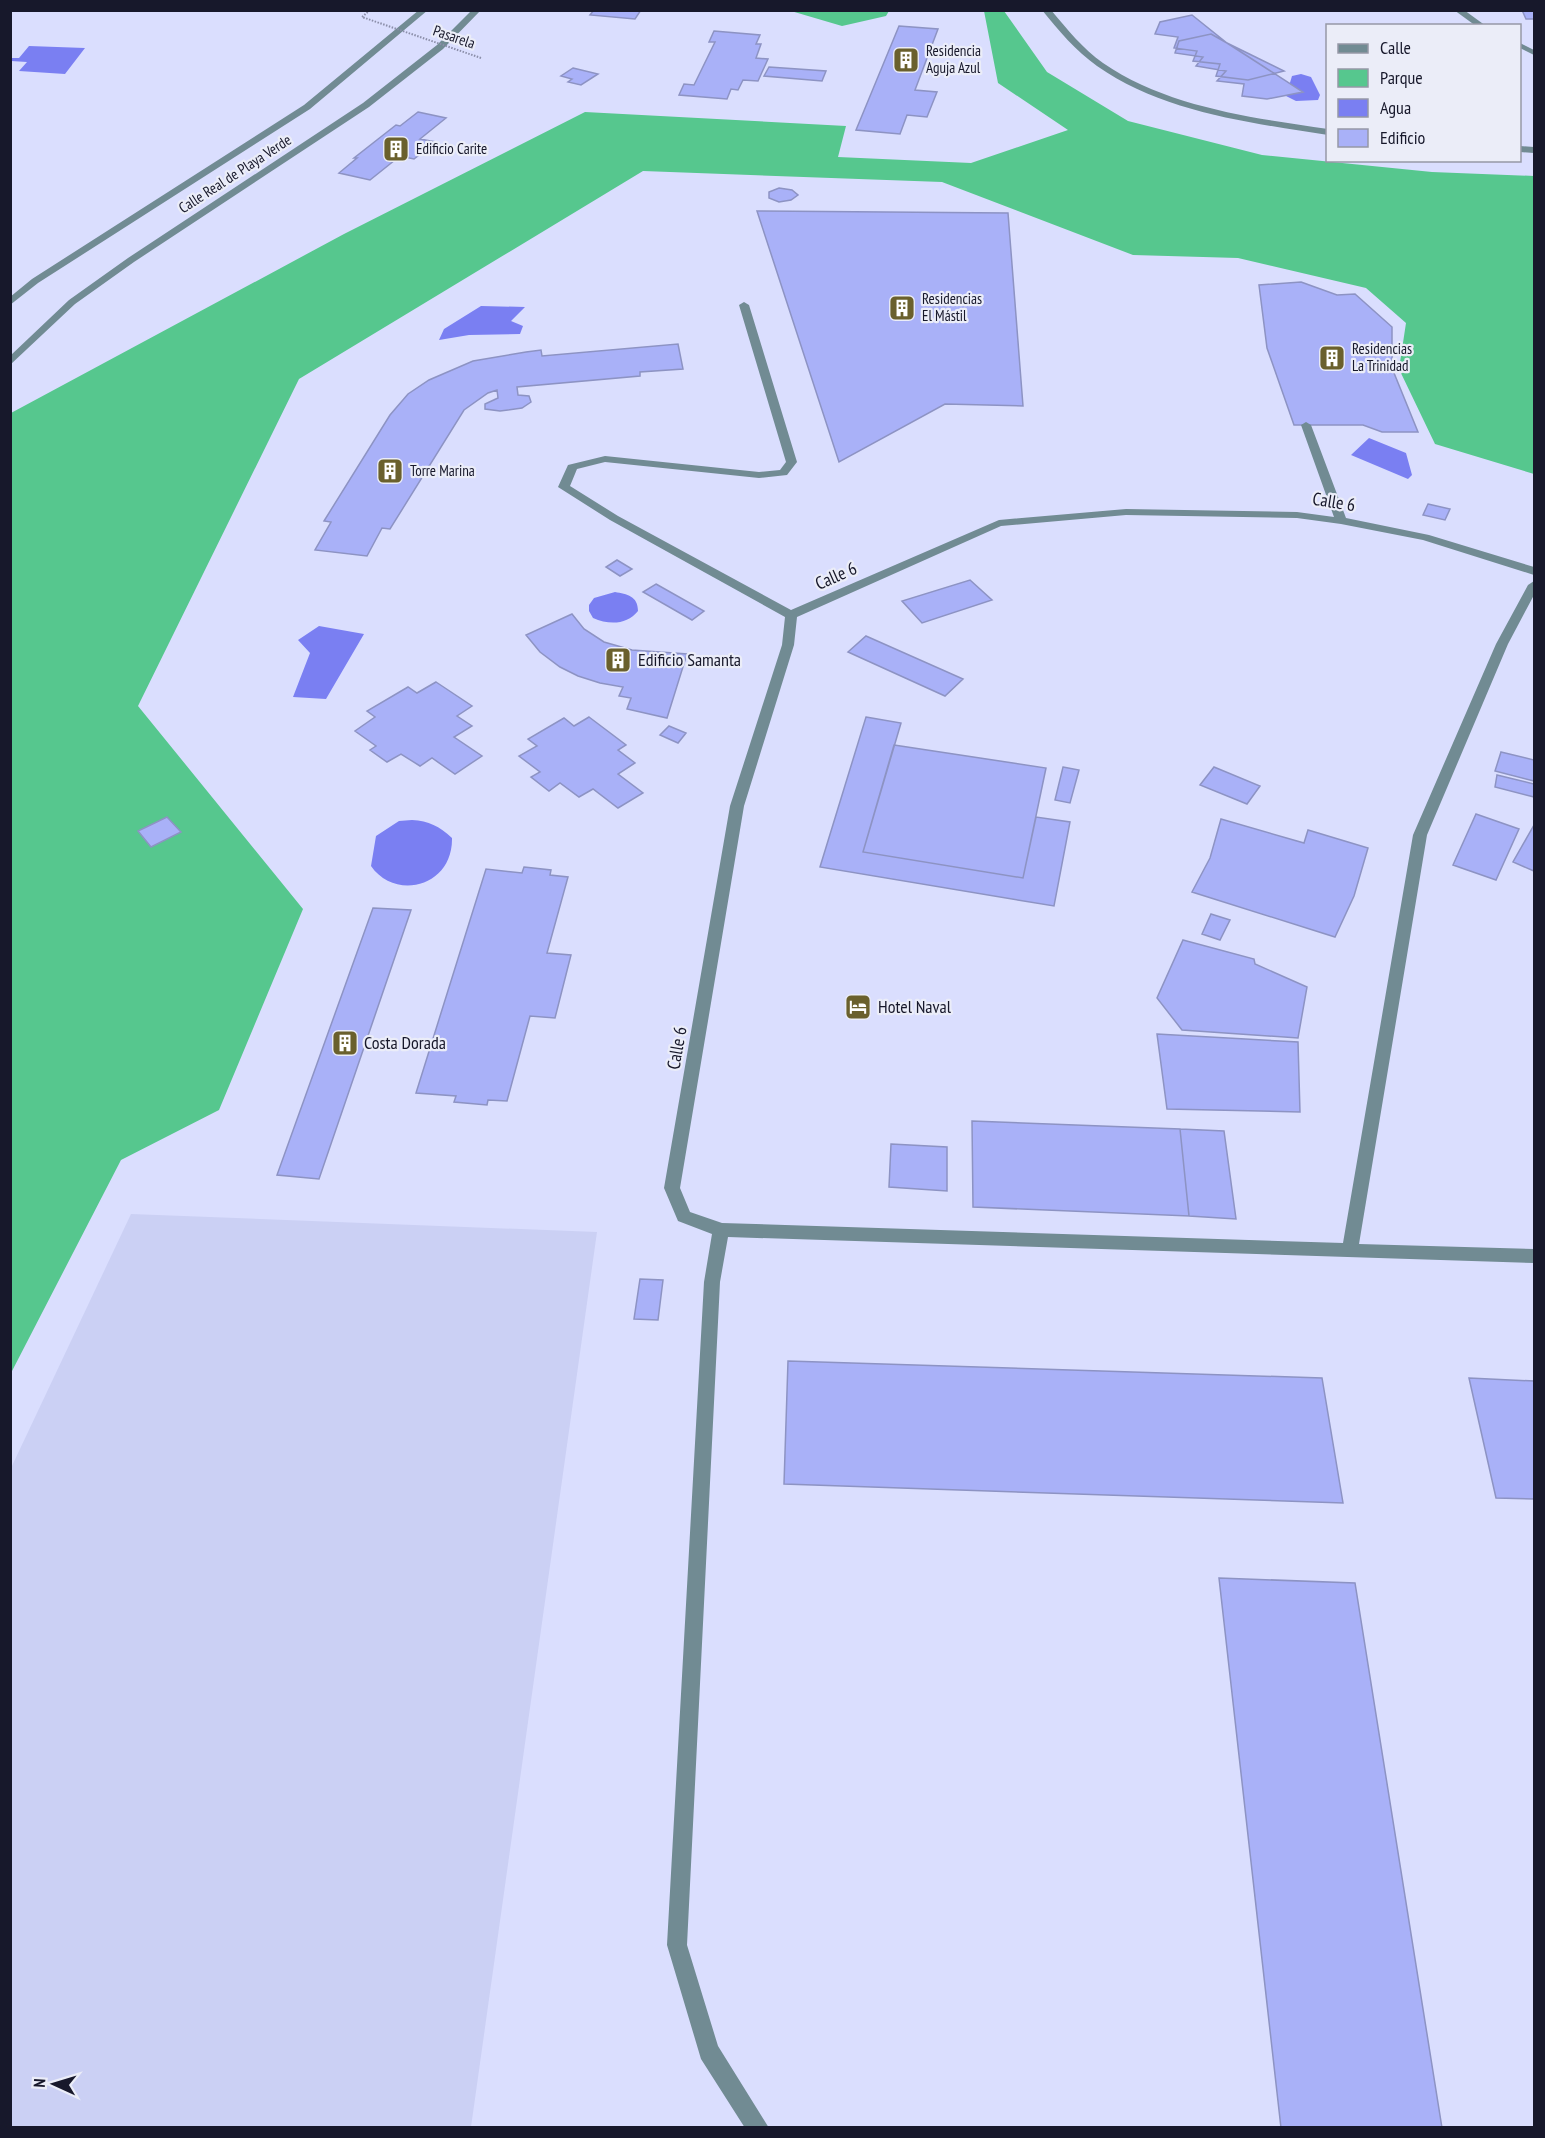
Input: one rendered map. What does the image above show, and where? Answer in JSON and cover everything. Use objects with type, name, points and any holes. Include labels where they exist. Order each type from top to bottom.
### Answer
[{"type":"street","name":"Calle Real de Playa Verde","points":[[10,302],[35,281],[307,107],[424,10]]},
{"type":"street","name":"Calle Real de Playa Verde","points":[[10,363],[72,302],[131,260],[366,105],[440,47],[477,10]]},
{"type":"street","points":[[1046,10],[1069,37],[1102,65],[1154,92],[1236,116],[1326,132]]},
{"type":"street","points":[[1270,10],[1304,10]]},
{"type":"street","points":[[1458,10],[1479,24]]},
{"type":"street","points":[[744,305],[792,462],[783,473],[759,475],[605,459],[572,467],[564,487],[614,519],[791,615]]},
{"type":"street","points":[[1306,425],[1341,521]]},
{"type":"street","name":"Calle 6","points":[[1534,571],[1425,537],[1341,521],[1297,515],[1126,512],[999,523],[791,615],[788,645],[737,806],[672,1188],[684,1216],[721,1230],[1534,1256]]},
{"type":"street","points":[[1350,1249],[1420,835],[1502,644],[1534,585]]},
{"type":"street","points":[[721,1230],[712,1282],[677,1945],[709,2050],[758,2127]]},
{"type":"path","name":"Pasarela","points":[[370,10],[362,17],[481,58]]},
{"type":"shaded area","points":[[131,1214],[597,1232],[471,2127],[11,2127],[11,1468]]},
{"type":"green space","points":[[791,11],[889,11],[886,16],[842,26]]},
{"type":"green space","points":[[984,11],[1004,11],[1047,72],[1128,121],[1262,155],[1432,172],[1534,176],[1534,474],[1435,444],[1399,369],[1406,323],[1366,288],[1238,258],[1133,255],[942,182],[643,171],[299,379],[138,706],[303,909],[219,1110],[121,1160],[11,1373],[11,413],[344,234],[585,112],[846,126],[838,157],[971,163],[1068,130],[998,83]]},
{"type":"water","points":[[29,46],[85,48],[65,74],[19,71],[27,62],[11,61],[11,58],[19,58]]},
{"type":"water","points":[[1301,74],[1311,77],[1320,95],[1318,100],[1296,101],[1286,96],[1292,76]]},
{"type":"water","points":[[481,306],[525,307],[511,321],[523,326],[520,334],[469,335],[439,340],[444,329]]},
{"type":"water","points":[[1369,438],[1406,453],[1412,475],[1408,479],[1351,455]]},
{"type":"water","points":[[615,592],[634,599],[638,611],[634,616],[617,622],[605,622],[593,618],[589,605],[594,598]]},
{"type":"water","points":[[319,626],[364,634],[326,699],[293,697],[310,653],[298,640]]},
{"type":"water","points":[[412,820],[434,825],[452,838],[450,855],[443,868],[433,878],[407,885],[394,883],[381,877],[371,866],[376,836],[399,821]]},
{"type":"building","points":[[594,10],[641,10],[635,19],[590,15]]},
{"type":"building","points":[[1522,10],[1534,10],[1534,19],[1526,19]]},
{"type":"building","points":[[1192,15],[1227,43],[1284,71],[1248,80],[1216,76],[1220,64],[1193,61],[1197,51],[1174,48],[1178,37],[1155,34],[1160,22]]},
{"type":"building","name":"Residencia Aguja Azul","points":[[899,26],[938,29],[915,90],[937,92],[927,117],[907,115],[900,134],[856,130]]},
{"type":"building","points":[[714,31],[760,35],[756,44],[761,44],[756,58],[768,59],[758,81],[743,80],[738,90],[731,89],[727,99],[679,95],[684,84],[694,85],[715,42],[709,42]]},
{"type":"building","points":[[1211,34],[1303,92],[1267,99],[1242,96],[1244,84],[1217,81],[1226,71],[1196,66],[1203,57],[1175,53],[1179,41]]},
{"type":"building","points":[[769,67],[826,71],[822,81],[764,76]]},
{"type":"building","points":[[573,68],[598,74],[581,85],[568,82],[572,79],[561,76]]},
{"type":"building","name":"Edificio Carite","points":[[418,112],[446,118],[420,139],[436,142],[414,159],[400,156],[370,180],[339,173],[357,158],[354,158],[396,125],[400,126]]},
{"type":"building","points":[[779,188],[792,190],[798,195],[791,200],[779,202],[769,198],[769,192]]},
{"type":"building","name":"Residencias El Mástil","points":[[757,211],[1008,213],[1023,406],[945,404],[839,462]]},
{"type":"building","name":"Residencias La Trinidad","points":[[1301,282],[1337,295],[1355,294],[1392,327],[1392,368],[1418,432],[1382,432],[1363,425],[1294,425],[1267,348],[1259,285]]},
{"type":"building","name":"Torre Marina","points":[[678,344],[683,369],[640,372],[640,376],[517,387],[518,395],[529,396],[531,402],[522,408],[500,411],[485,409],[485,404],[498,398],[497,390],[488,393],[464,410],[390,529],[382,528],[367,556],[315,550],[331,522],[324,521],[390,415],[408,394],[429,380],[473,361],[526,352],[541,350],[542,356]]},
{"type":"building","points":[[1428,504],[1450,509],[1445,520],[1423,515]]},
{"type":"building","points":[[617,560],[632,569],[620,576],[606,567]]},
{"type":"building","points":[[970,580],[992,600],[922,623],[902,601]]},
{"type":"building","points":[[656,584],[704,611],[692,620],[643,592]]},
{"type":"building","name":"Edificio Samanta","points":[[572,614],[584,629],[604,642],[632,650],[687,654],[667,718],[627,709],[631,698],[619,696],[623,687],[600,683],[560,667],[540,652],[526,635]]},
{"type":"building","points":[[866,636],[963,679],[945,696],[848,652]]},
{"type":"building","points":[[436,682],[472,706],[457,716],[472,726],[454,737],[482,756],[455,774],[432,758],[420,766],[401,754],[387,762],[370,750],[376,746],[355,731],[375,717],[367,711],[408,687],[417,693]]},
{"type":"building","points":[[589,717],[626,745],[618,750],[635,763],[618,774],[643,793],[618,808],[593,789],[579,797],[560,783],[549,791],[531,777],[540,772],[519,756],[537,746],[528,739],[564,718],[574,726]]},
{"type":"building","points":[[866,717],[901,723],[863,852],[1023,878],[1036,817],[1070,822],[1054,906],[820,867]]},
{"type":"building","points":[[669,726],[686,733],[678,743],[660,735]]},
{"type":"building","points":[[894,745],[1046,768],[1023,878],[863,852]]},
{"type":"building","points":[[1501,752],[1534,760],[1534,781],[1495,771]]},
{"type":"building","points":[[1063,767],[1079,770],[1070,803],[1055,800]]},
{"type":"building","points":[[1214,767],[1260,786],[1247,804],[1200,785]]},
{"type":"building","points":[[1497,775],[1534,784],[1534,797],[1495,787]]},
{"type":"building","points":[[1476,814],[1519,829],[1496,880],[1453,865]]},
{"type":"building","points":[[167,817],[181,832],[151,847],[138,831]]},
{"type":"building","points":[[1221,819],[1304,843],[1308,830],[1368,848],[1354,896],[1335,937],[1192,892],[1210,858]]},
{"type":"building","points":[[1534,825],[1534,871],[1513,862]]},
{"type":"building","points":[[524,867],[551,870],[550,875],[568,877],[547,953],[571,955],[555,1018],[530,1016],[507,1101],[488,1100],[487,1105],[454,1102],[456,1096],[416,1093],[486,869],[522,873]]},
{"type":"building","name":"Costa Dorada","points":[[373,908],[411,910],[319,1179],[277,1175]]},
{"type":"building","points":[[1211,914],[1230,920],[1220,940],[1202,934]]},
{"type":"building","points":[[1183,940],[1254,959],[1255,964],[1307,987],[1298,1038],[1182,1030],[1157,998]]},
{"type":"building","points":[[1157,1034],[1298,1042],[1300,1112],[1167,1109]]},
{"type":"building","points":[[972,1121],[1180,1129],[1189,1216],[973,1207]]},
{"type":"building","points":[[1180,1129],[1224,1131],[1236,1219],[1189,1216]]},
{"type":"building","points":[[891,1144],[947,1147],[947,1191],[889,1187]]},
{"type":"building","points":[[640,1279],[663,1280],[658,1320],[634,1319]]},
{"type":"building","points":[[788,1361],[1322,1378],[1343,1503],[784,1484]]},
{"type":"building","points":[[1469,1378],[1534,1381],[1534,1499],[1496,1498]]},
{"type":"building","points":[[1219,1578],[1355,1583],[1442,2128],[1281,2128]]},
{"type":"place","name":"Residencia Aguja Azul","points":[[906,60]]},
{"type":"place","name":"Edificio Carite","points":[[396,149]]},
{"type":"place","name":"Residencias El Mástil","points":[[902,308]]},
{"type":"place","name":"Residencias La Trinidad","points":[[1332,358]]},
{"type":"place","name":"Torre Marina","points":[[390,471]]},
{"type":"place","name":"Edificio Samanta","points":[[618,660]]},
{"type":"place","name":"Hotel Naval","points":[[858,1007]]},
{"type":"place","name":"Costa Dorada","points":[[345,1043]]}]
